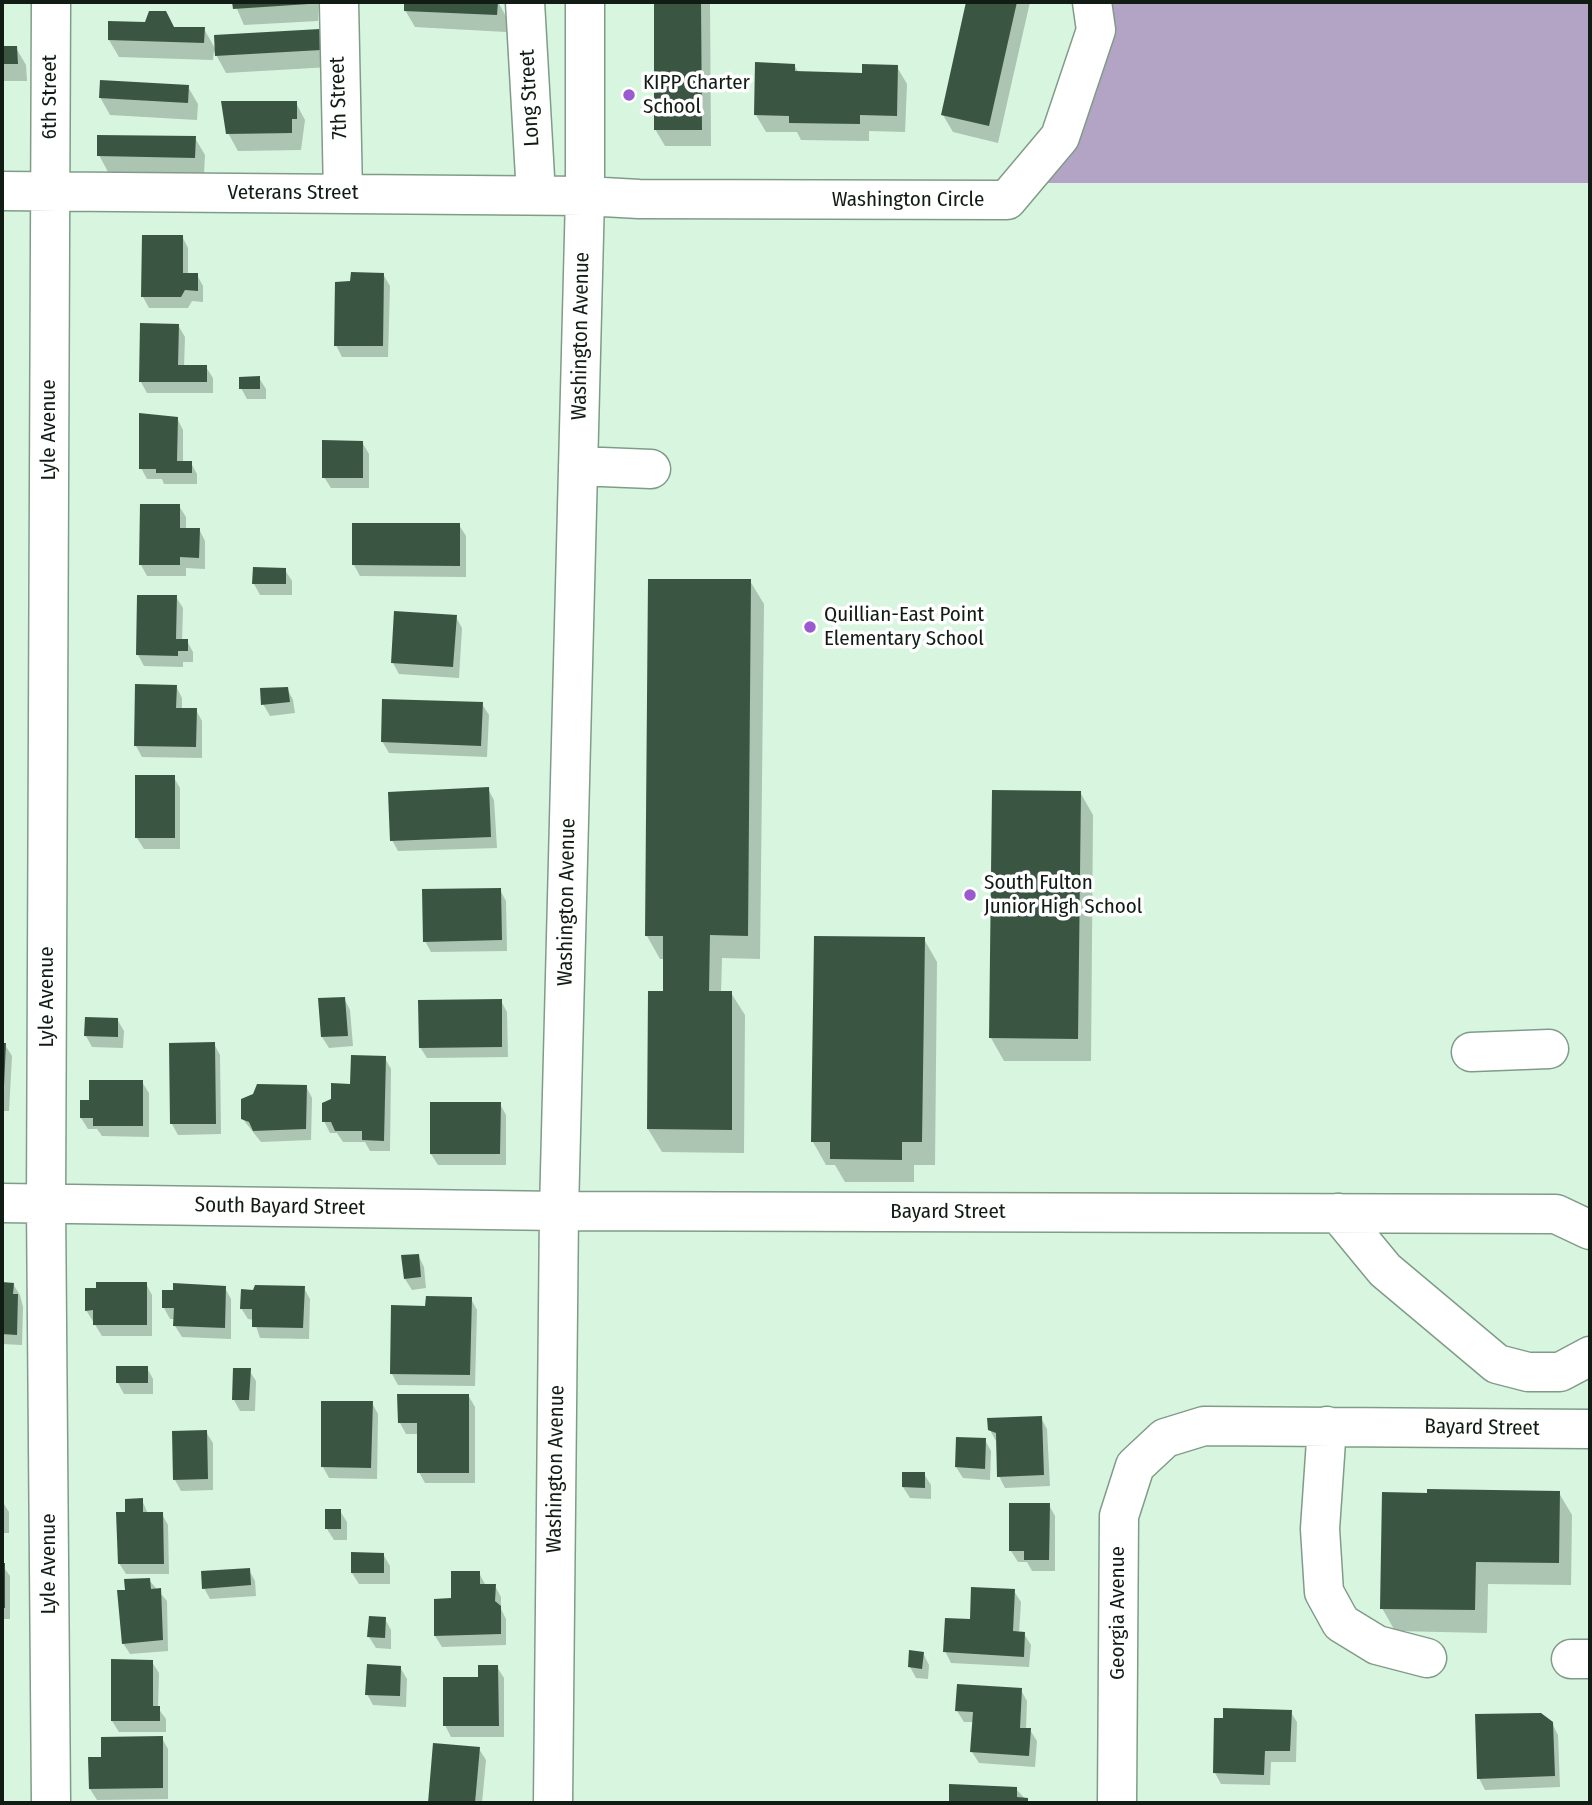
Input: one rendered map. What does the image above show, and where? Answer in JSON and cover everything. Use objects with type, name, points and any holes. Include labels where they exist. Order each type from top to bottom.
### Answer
[{"type":"street","name":"6th Street","points":[[50,192],[51,2]]},
{"type":"street","name":"7th Street","points":[[339,2],[343,194]]},
{"type":"street","name":"Long Street","points":[[525,2],[536,195]]},
{"type":"street","name":"Washington Avenue","points":[[553,1803],[559,1211],[585,195],[585,2]]},
{"type":"street","name":"Washington Circle","points":[[585,195],[652,200],[1007,200],[1060,137],[1096,30],[1092,2]]},
{"type":"street","name":"Veterans Street","points":[[2,191],[585,195]]},
{"type":"street","name":"Lyle Avenue","points":[[50,192],[46,1204],[51,1803]]},
{"type":"street","points":[[578,466],[651,469]]},
{"type":"street","points":[[1471,1052],[1549,1049]]},
{"type":"street","name":"Bayard Street","points":[[559,1211],[1338,1213],[1469,1201],[1548,1203],[1556,1214],[1590,1230]]},
{"type":"street","name":"South Bayard Street","points":[[2,1203],[559,1211]]},
{"type":"street","points":[[1338,1213],[1385,1270],[1497,1364],[1528,1372],[1560,1372],[1590,1356]]},
{"type":"street","name":"Bayard Street","points":[[1165,1438],[1204,1426],[1590,1429]]},
{"type":"street","points":[[1327,1426],[1320,1530],[1324,1592],[1341,1623],[1377,1645],[1427,1658]]},
{"type":"street","name":"Georgia Avenue","points":[[1117,1803],[1119,1516],[1135,1466],[1165,1438]]},
{"type":"shaded area","points":[[1111,2],[1590,2],[1590,183],[1031,183]]},
{"type":"building","points":[[232,2],[309,2],[309,4],[233,9]]},
{"type":"building","points":[[404,2],[498,2],[497,15],[404,11]]},
{"type":"building","points":[[654,2],[701,2],[702,130],[654,130]]},
{"type":"building","points":[[966,2],[1017,2],[989,126],[941,115]]},
{"type":"building","points":[[149,11],[166,11],[174,27],[205,27],[204,43],[108,40],[108,21],[145,22]]},
{"type":"building","points":[[320,29],[321,50],[215,56],[214,35]]},
{"type":"building","points":[[2,46],[17,46],[18,64],[2,64]]},
{"type":"building","points":[[755,62],[795,64],[795,71],[862,73],[862,64],[898,65],[897,116],[860,115],[860,124],[789,123],[789,116],[754,115]]},
{"type":"building","points":[[100,80],[189,85],[188,103],[99,98]]},
{"type":"building","points":[[221,101],[297,101],[297,119],[292,119],[292,133],[226,134]]},
{"type":"building","points":[[97,135],[196,136],[195,158],[97,156]]},
{"type":"building","points":[[142,235],[183,235],[183,273],[198,273],[198,291],[185,290],[181,297],[141,297]]},
{"type":"building","points":[[351,272],[384,273],[383,346],[334,346],[335,282],[350,281]]},
{"type":"building","points":[[140,323],[179,324],[178,365],[207,365],[207,382],[139,382]]},
{"type":"building","points":[[260,376],[260,389],[239,389],[239,377]]},
{"type":"building","points":[[139,413],[178,417],[177,461],[192,461],[192,473],[156,473],[156,469],[139,469]]},
{"type":"building","points":[[322,440],[363,441],[363,478],[322,478]]},
{"type":"building","points":[[140,504],[180,504],[180,528],[200,528],[199,558],[180,557],[180,565],[139,565]]},
{"type":"building","points":[[352,523],[460,523],[460,566],[352,565]]},
{"type":"building","points":[[253,567],[286,568],[286,584],[252,584]]},
{"type":"building","points":[[648,579],[751,579],[748,936],[710,935],[709,991],[732,991],[732,1130],[647,1129],[648,991],[663,991],[663,936],[645,936]]},
{"type":"building","points":[[137,595],[177,595],[176,639],[188,639],[188,651],[178,651],[178,656],[136,655]]},
{"type":"building","points":[[394,611],[457,615],[453,667],[391,663]]},
{"type":"building","points":[[135,684],[177,685],[176,708],[197,708],[196,747],[134,746]]},
{"type":"building","points":[[288,687],[290,702],[261,705],[260,688]]},
{"type":"building","points":[[382,699],[483,702],[481,746],[381,742]]},
{"type":"building","points":[[135,775],[175,775],[175,838],[135,838]]},
{"type":"building","points":[[489,787],[491,837],[390,841],[388,792]]},
{"type":"building","points":[[992,790],[1081,791],[1078,1039],[989,1038]]},
{"type":"building","points":[[501,888],[502,940],[423,942],[422,889]]},
{"type":"building","points":[[814,936],[925,937],[922,1142],[902,1142],[902,1160],[830,1159],[830,1142],[811,1142]]},
{"type":"building","points":[[345,997],[348,1036],[321,1037],[318,998]]},
{"type":"building","points":[[502,999],[502,1047],[419,1048],[418,1000]]},
{"type":"building","points":[[85,1017],[118,1018],[118,1037],[84,1036]]},
{"type":"building","points":[[215,1042],[216,1124],[170,1124],[169,1043]]},
{"type":"building","points":[[2,1043],[6,1043],[4,1086],[2,1085]]},
{"type":"building","points":[[351,1055],[386,1056],[384,1141],[362,1140],[362,1131],[335,1131],[331,1122],[322,1122],[322,1103],[331,1099],[331,1083],[350,1084]]},
{"type":"building","points":[[89,1080],[143,1080],[143,1126],[93,1126],[93,1118],[80,1118],[80,1100],[89,1100]]},
{"type":"building","points":[[257,1084],[307,1085],[306,1129],[253,1131],[249,1122],[241,1119],[241,1099],[253,1094]]},
{"type":"building","points":[[430,1102],[501,1102],[500,1154],[430,1154]]},
{"type":"building","points":[[419,1254],[421,1277],[404,1279],[401,1255]]},
{"type":"building","points":[[2,1282],[14,1283],[13,1294],[18,1294],[17,1335],[2,1334]]},
{"type":"building","points":[[96,1282],[147,1282],[147,1325],[93,1325],[93,1310],[85,1311],[85,1288],[96,1288]]},
{"type":"building","points":[[173,1283],[226,1286],[225,1328],[173,1326],[174,1308],[162,1308],[162,1290],[173,1290]]},
{"type":"building","points":[[255,1285],[305,1286],[303,1328],[252,1327],[252,1309],[240,1309],[241,1289],[253,1290]]},
{"type":"building","points":[[426,1296],[472,1297],[470,1375],[390,1374],[391,1305],[425,1306]]},
{"type":"building","points":[[116,1366],[148,1366],[148,1383],[116,1383]]},
{"type":"building","points":[[233,1368],[251,1368],[249,1400],[232,1400]]},
{"type":"building","points":[[397,1394],[469,1394],[469,1473],[417,1473],[417,1423],[398,1423]]},
{"type":"building","points":[[321,1401],[373,1401],[371,1468],[321,1467]]},
{"type":"building","points":[[1042,1416],[1044,1475],[997,1477],[996,1433],[988,1430],[987,1418]]},
{"type":"building","points":[[207,1430],[208,1479],[173,1480],[172,1431]]},
{"type":"building","points":[[956,1437],[986,1438],[985,1469],[955,1467]]},
{"type":"building","points":[[902,1472],[925,1472],[925,1488],[902,1487]]},
{"type":"building","points":[[1427,1489],[1560,1491],[1559,1563],[1476,1562],[1475,1610],[1380,1609],[1382,1492],[1427,1493]]},
{"type":"building","points":[[143,1498],[143,1512],[163,1512],[164,1564],[118,1564],[116,1512],[125,1512],[125,1499]]},
{"type":"building","points":[[1009,1503],[1050,1503],[1049,1560],[1024,1560],[1024,1551],[1009,1551]]},
{"type":"building","points":[[325,1509],[341,1509],[341,1529],[325,1529]]},
{"type":"building","points":[[351,1552],[384,1553],[384,1573],[351,1573]]},
{"type":"building","points":[[2,1563],[5,1563],[5,1608],[2,1608]]},
{"type":"building","points":[[250,1568],[251,1585],[202,1589],[201,1571]]},
{"type":"building","points":[[451,1571],[480,1571],[480,1584],[496,1584],[495,1601],[501,1606],[501,1634],[434,1636],[434,1599],[451,1598]]},
{"type":"building","points":[[150,1578],[151,1589],[161,1588],[163,1640],[122,1644],[117,1590],[125,1590],[124,1579]]},
{"type":"building","points":[[971,1587],[1015,1589],[1013,1631],[1025,1632],[1024,1657],[943,1652],[945,1618],[970,1619]]},
{"type":"building","points":[[369,1616],[386,1617],[385,1638],[367,1637]]},
{"type":"building","points":[[909,1650],[924,1652],[922,1669],[908,1667]]},
{"type":"building","points":[[111,1659],[153,1660],[153,1706],[160,1706],[160,1721],[111,1721]]},
{"type":"building","points":[[367,1664],[401,1666],[400,1696],[365,1695]]},
{"type":"building","points":[[478,1665],[498,1665],[499,1726],[443,1726],[443,1677],[478,1677]]},
{"type":"building","points":[[957,1684],[1022,1688],[1020,1728],[1031,1728],[1029,1756],[970,1752],[973,1712],[955,1711]]},
{"type":"building","points":[[1223,1708],[1292,1710],[1290,1751],[1265,1751],[1264,1775],[1213,1773],[1214,1718],[1223,1718]]},
{"type":"building","points":[[1541,1713],[1553,1722],[1555,1776],[1477,1779],[1475,1714]]},
{"type":"building","points":[[163,1736],[163,1788],[89,1789],[88,1757],[101,1757],[101,1737]]},
{"type":"building","points":[[433,1743],[480,1747],[475,1803],[428,1803]]},
{"type":"building","points":[[949,1784],[1017,1787],[1017,1797],[1028,1798],[1028,1803],[949,1803]]},
{"type":"place","name":"KIPP Charter School","points":[[629,95]]},
{"type":"place","name":"Quillian-East Point Elementary School","points":[[810,627]]},
{"type":"place","name":"South Fulton Junior High School","points":[[970,895]]}]
